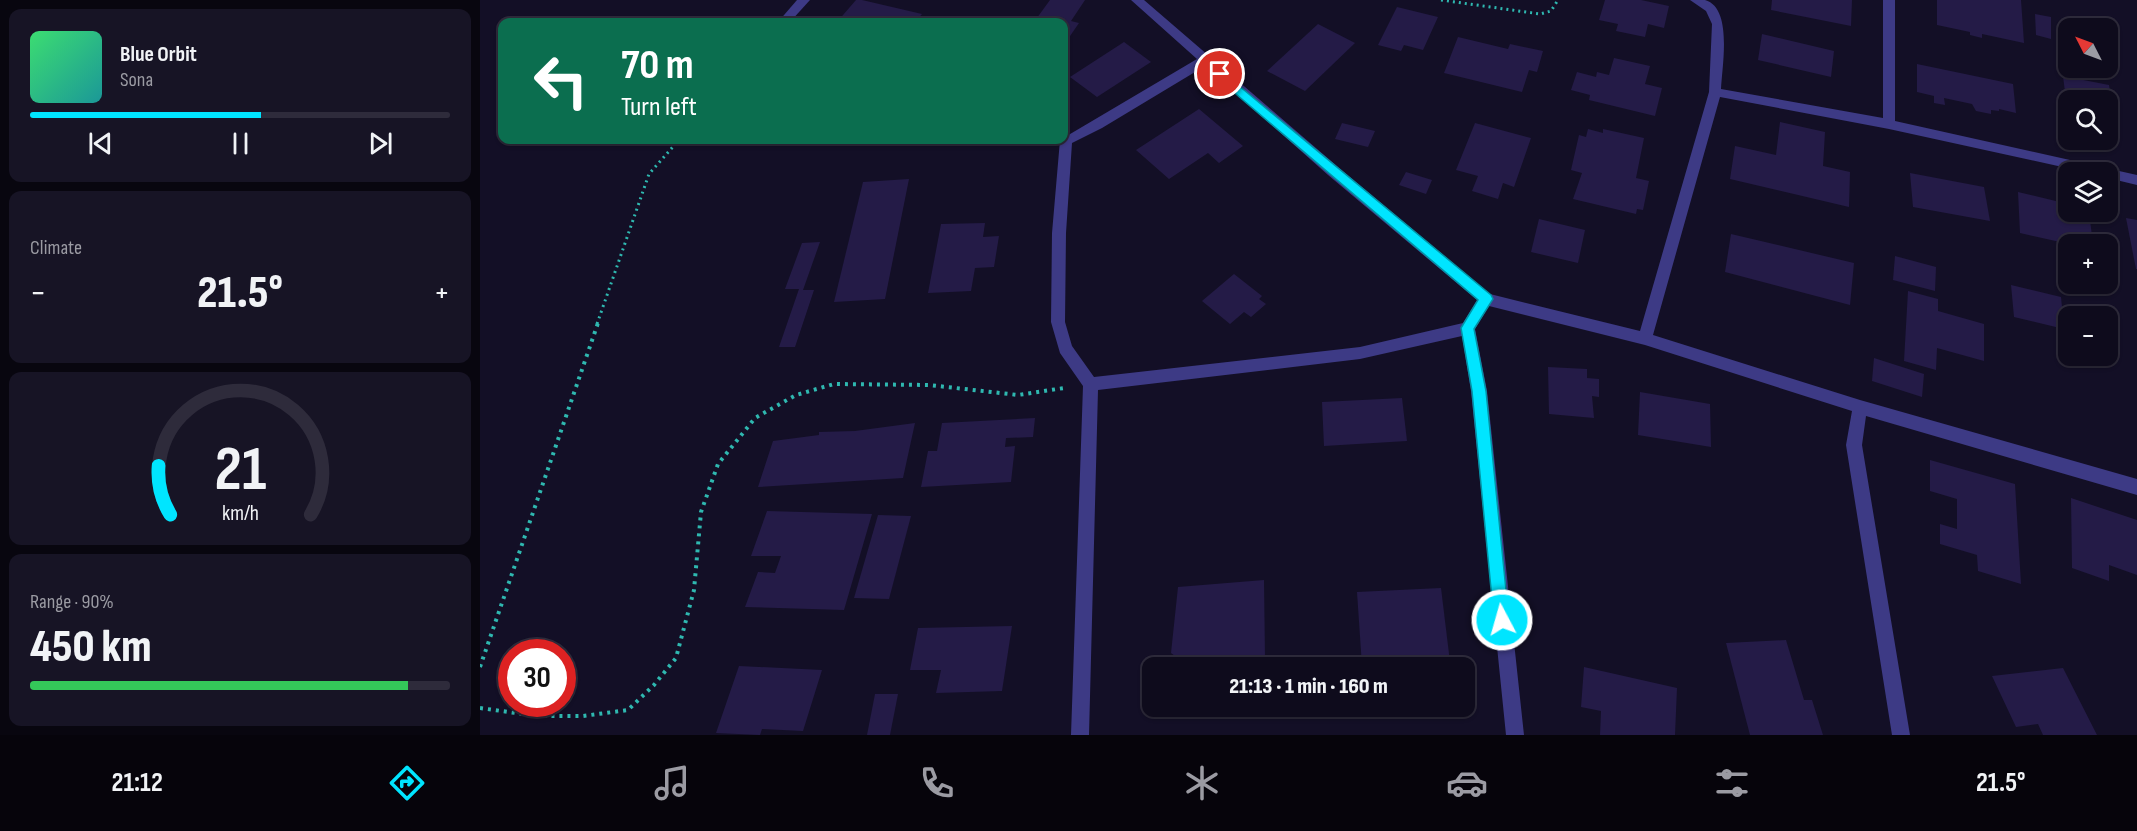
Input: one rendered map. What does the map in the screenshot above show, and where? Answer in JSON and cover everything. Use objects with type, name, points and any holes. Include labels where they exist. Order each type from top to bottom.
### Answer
[{"type":"street","points":[[788,18],[804,0]]},
{"type":"street","points":[[1137,0],[1204,61],[1486,299],[1646,339],[1860,407],[2137,487]]},
{"type":"street","points":[[1646,339],[1715,92],[1718,24],[1711,9],[1696,0]]},
{"type":"street","points":[[1889,0],[1889,124]]},
{"type":"street","points":[[1068,139],[1098,125],[1204,61]]},
{"type":"street","points":[[1715,92],[1889,124],[2058,162]]},
{"type":"street","points":[[1065,144],[1059,233],[1058,322],[1066,351],[1074,365],[1091,384],[1080,735]]},
{"type":"street","points":[[2118,176],[2137,180]]},
{"type":"street","points":[[1486,299],[1468,328],[1479,391],[1515,735]]},
{"type":"street","points":[[1091,384],[1360,353],[1468,328]]},
{"type":"street","points":[[1860,407],[1854,445],[1901,735]]},
{"type":"path","points":[[1441,0],[1540,14],[1551,11],[1558,0]]},
{"type":"path","points":[[480,667],[649,174],[676,144]]},
{"type":"path","points":[[480,708],[537,716],[583,716],[628,710],[654,685],[676,658],[694,590],[701,512],[718,465],[755,418],[796,395],[834,384],[929,385],[1018,395],[1091,384]]},
{"type":"building","points":[[856,0],[922,14],[918,18],[840,18]]},
{"type":"building","points":[[1050,0],[1085,0],[1071,21],[1079,23],[1068,39],[1068,18],[1037,18]]},
{"type":"building","points":[[1605,0],[1641,0],[1669,6],[1664,28],[1648,24],[1645,37],[1616,31],[1618,24],[1599,20]]},
{"type":"building","points":[[1772,0],[1852,0],[1851,26],[1771,10]]},
{"type":"building","points":[[1937,0],[2021,0],[2024,43],[1982,34],[1982,38],[1970,35],[1970,32],[1937,25]]},
{"type":"building","points":[[1397,7],[1438,17],[1423,50],[1404,45],[1401,51],[1378,45]]},
{"type":"building","points":[[2035,14],[2051,17],[2051,39],[2036,35]]},
{"type":"building","points":[[1318,24],[1355,43],[1305,91],[1267,71]]},
{"type":"building","points":[[1762,34],[1834,51],[1831,77],[1758,60]]},
{"type":"building","points":[[1458,37],[1508,49],[1510,44],[1543,51],[1537,72],[1529,70],[1522,92],[1444,73]]},
{"type":"building","points":[[1124,42],[1151,62],[1097,97],[1070,77]]},
{"type":"building","points":[[1614,58],[1650,66],[1645,84],[1662,88],[1655,116],[1589,100],[1590,95],[1571,90],[1577,72],[1596,77],[1597,72],[1609,75]]},
{"type":"building","points":[[1917,64],[2013,84],[2016,113],[1999,109],[1999,111],[1991,110],[1991,114],[1976,111],[1972,104],[1944,98],[1945,105],[1934,103],[1934,96],[1917,92]]},
{"type":"building","points":[[2063,78],[2109,85],[2110,90],[2065,90]]},
{"type":"building","points":[[1199,109],[1243,146],[1219,163],[1208,153],[1169,179],[1136,150]]},
{"type":"building","points":[[1780,122],[1825,132],[1823,166],[1850,172],[1849,207],[1730,179],[1735,146],[1776,155]]},
{"type":"building","points":[[1342,123],[1375,131],[1368,147],[1335,139]]},
{"type":"building","points":[[1475,123],[1531,138],[1514,187],[1503,183],[1498,199],[1472,191],[1478,176],[1456,170]]},
{"type":"building","points":[[1588,129],[1603,133],[1603,129],[1644,138],[1636,178],[1649,181],[1643,210],[1637,209],[1636,214],[1573,199],[1582,173],[1571,170],[1579,135],[1586,137]]},
{"type":"building","points":[[1406,172],[1432,180],[1426,194],[1399,185]]},
{"type":"building","points":[[1910,173],[1984,187],[1990,221],[1913,207]]},
{"type":"building","points":[[909,179],[885,299],[834,302],[863,182]]},
{"type":"building","points":[[2018,192],[2058,202],[2058,222],[2090,222],[2092,234],[2058,234],[2058,242],[2020,233]]},
{"type":"building","points":[[2126,218],[2137,220],[2137,269],[2136,269]]},
{"type":"building","points":[[1539,219],[1585,230],[1578,263],[1531,252]]},
{"type":"building","points":[[985,223],[983,237],[999,236],[994,267],[975,268],[971,291],[928,293],[941,224]]},
{"type":"building","points":[[1731,234],[1854,263],[1850,305],[1725,272]]},
{"type":"building","points":[[820,242],[803,290],[814,290],[795,347],[779,347],[799,289],[785,289],[802,243]]},
{"type":"building","points":[[1895,256],[1936,267],[1935,291],[1893,280]]},
{"type":"building","points":[[1234,274],[1262,296],[1259,299],[1266,304],[1251,317],[1244,312],[1230,324],[1202,301]]},
{"type":"building","points":[[2011,285],[2061,297],[2062,306],[2058,306],[2058,328],[2014,317]]},
{"type":"building","points":[[1908,291],[1938,299],[1938,311],[1984,324],[1984,361],[1937,348],[1936,370],[1904,361]]},
{"type":"building","points":[[1874,358],[1924,374],[1922,397],[1872,381]]},
{"type":"building","points":[[1548,367],[1587,369],[1587,378],[1599,379],[1599,397],[1592,396],[1594,418],[1549,414]]},
{"type":"building","points":[[1640,392],[1710,404],[1711,447],[1638,435]]},
{"type":"building","points":[[1402,398],[1407,441],[1324,446],[1322,402]]},
{"type":"building","points":[[1035,418],[1033,437],[1006,438],[1005,447],[1015,446],[1011,482],[921,487],[928,451],[937,451],[942,423]]},
{"type":"building","points":[[915,423],[903,478],[758,487],[773,441],[819,435],[819,432],[855,431]]},
{"type":"building","points":[[1930,460],[2015,484],[2021,584],[1978,571],[1977,555],[1940,544],[1940,524],[1957,529],[1957,499],[1930,491]]},
{"type":"building","points":[[2071,498],[2137,520],[2137,575],[2109,565],[2109,581],[2072,568]]},
{"type":"building","points":[[767,511],[872,514],[844,610],[745,607],[758,572],[775,573],[781,556],[751,556]]},
{"type":"building","points":[[878,515],[911,516],[889,599],[854,598]]},
{"type":"building","points":[[1264,580],[1265,657],[1176,657],[1171,653],[1178,587]]},
{"type":"building","points":[[1441,588],[1449,657],[1361,657],[1357,592]]},
{"type":"building","points":[[1012,626],[1002,691],[936,693],[941,670],[910,670],[918,628]]},
{"type":"building","points":[[1786,640],[1804,700],[1812,700],[1823,735],[1750,735],[1726,643]]},
{"type":"building","points":[[739,666],[822,670],[803,731],[762,729],[760,735],[716,733]]},
{"type":"building","points":[[1584,667],[1677,688],[1675,735],[1600,735],[1601,711],[1581,707]]},
{"type":"building","points":[[2063,668],[2097,735],[2043,735],[2038,724],[2016,727],[1992,676]]},
{"type":"building","points":[[875,694],[898,694],[890,735],[867,735]]},
{"type":"route","points":[[1220,74],[1486,299],[1468,328],[1479,391],[1502,620]]}]
